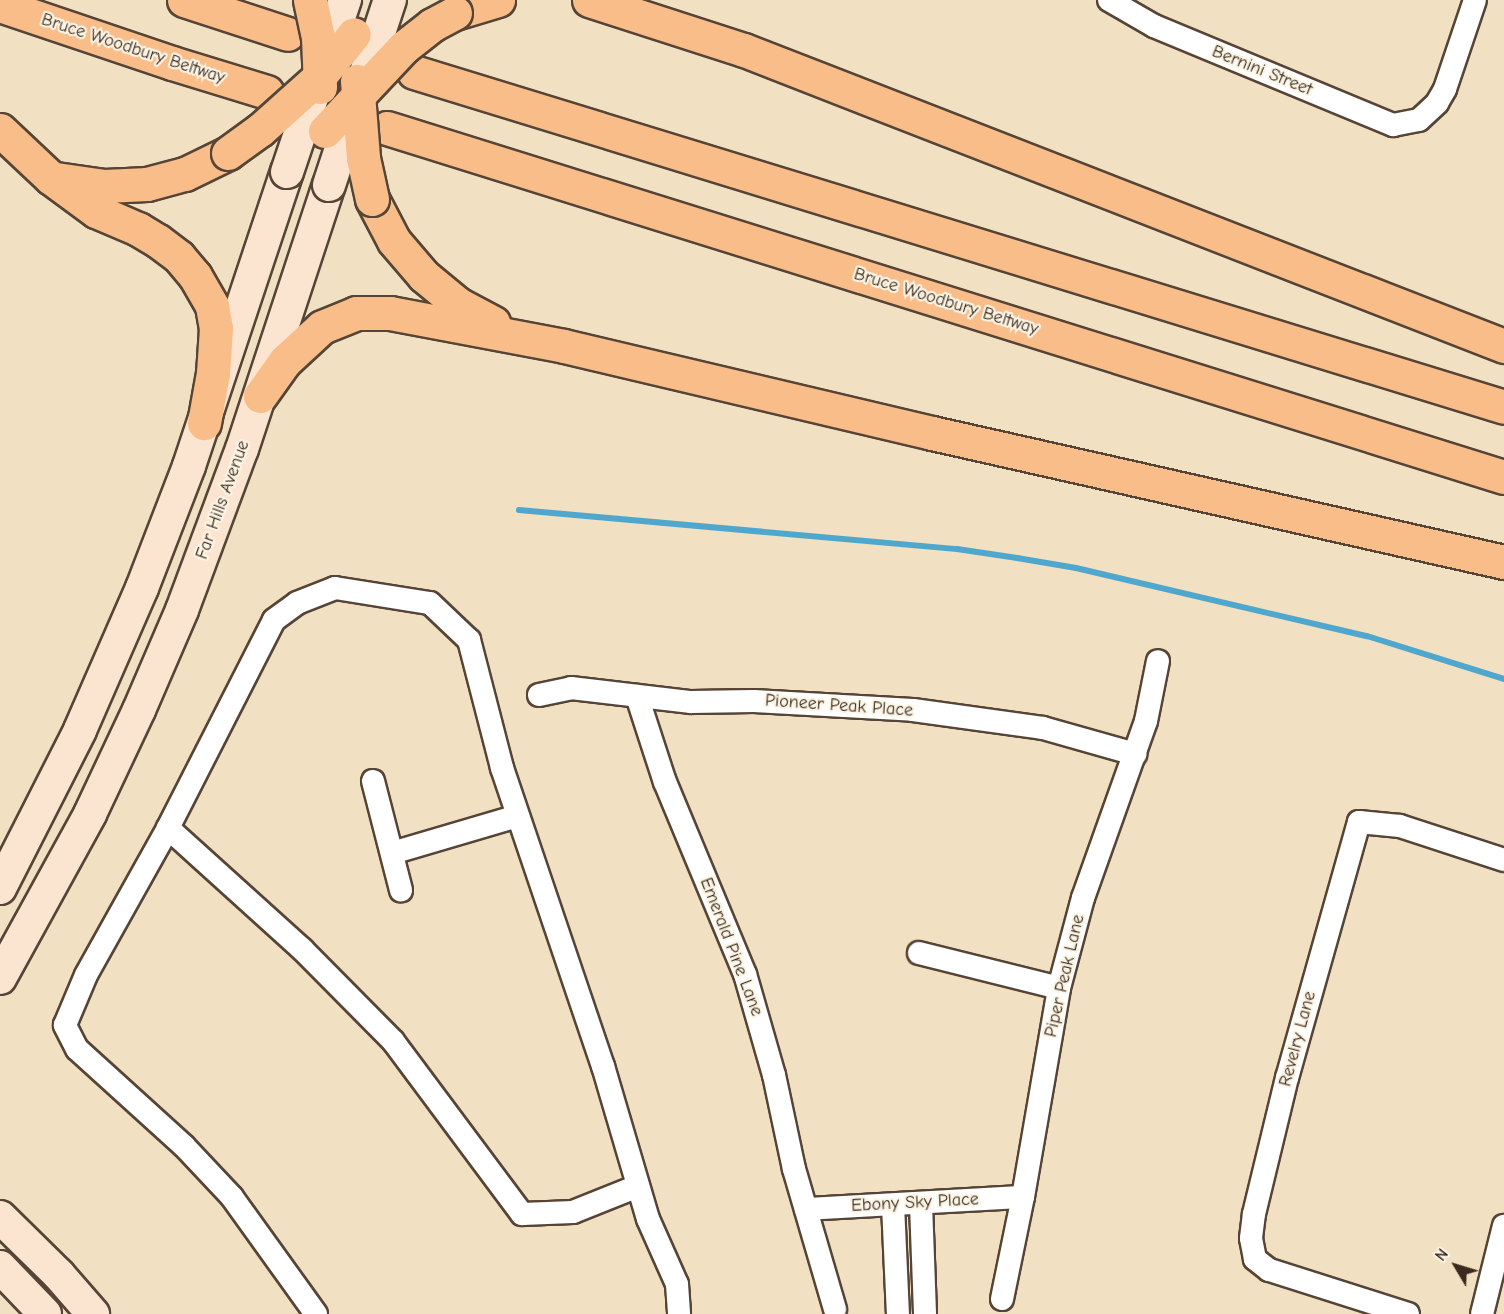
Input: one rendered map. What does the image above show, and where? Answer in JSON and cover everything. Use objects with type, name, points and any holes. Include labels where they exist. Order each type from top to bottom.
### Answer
[{"type":"highway","points":[[184,0],[288,34]]},
{"type":"highway","points":[[310,0],[318,37],[319,76],[329,185]]},
{"type":"highway","points":[[352,0],[363,158],[372,199],[399,247],[424,276],[447,296],[492,322],[564,346]]},
{"type":"highway","points":[[51,178],[89,185],[140,184],[185,174],[228,153],[264,126],[319,76],[354,34],[388,0]]},
{"type":"highway","points":[[287,172],[408,43],[432,25],[455,13],[498,0]]},
{"type":"highway","points":[[589,0],[744,50],[1504,346]]},
{"type":"highway","points":[[644,0],[744,50]]},
{"type":"highway","name":"Bruce Woodbury Beltway","points":[[0,5],[172,63],[267,92]]},
{"type":"highway","points":[[414,72],[1504,408]]},
{"type":"highway","name":"Bruce Woodbury Beltway","points":[[387,128],[1504,477]]},
{"type":"highway","points":[[0,130],[51,178],[96,211],[138,229],[165,246],[184,263],[204,290],[214,313],[216,336],[204,423]]},
{"type":"highway","points":[[260,396],[285,361],[314,332],[342,317],[364,312],[399,314],[564,346],[932,433],[1504,562]]},
{"type":"main road","points":[[0,888],[55,782],[116,650],[171,514],[204,423],[345,0]]},
{"type":"main road","name":"Far Hills Avenue","points":[[0,978],[74,845],[139,710],[207,547],[260,396],[388,0]]},
{"type":"main road","points":[[0,1217],[59,1275],[93,1314]]},
{"type":"main road","points":[[0,1267],[45,1314]]},
{"type":"street","name":"Bernini Street","points":[[1109,0],[1154,27],[1393,125],[1419,120],[1437,103],[1446,89],[1475,0]]},
{"type":"street","points":[[316,1314],[232,1197],[184,1146],[77,1048],[66,1025],[86,975],[168,828],[274,620],[297,603],[334,588],[430,603],[469,640],[502,768],[603,1066],[648,1219],[676,1284],[679,1314]]},
{"type":"street","name":"Piper Peak Lane","points":[[1002,1299],[1023,1197],[1059,988],[1083,898],[1146,721],[1158,662]]},
{"type":"street","name":"Pioneer Peak Place","points":[[539,695],[572,688],[691,702],[754,701],[913,710],[1043,728],[1135,754]]},
{"type":"street","name":"Emerald Pine Lane","points":[[637,696],[665,782],[745,974],[774,1075],[784,1125],[806,1209],[835,1309]]},
{"type":"street","points":[[372,781],[401,890]]},
{"type":"street","points":[[392,853],[518,816]]},
{"type":"street","name":"Revelry Lane","points":[[1408,1314],[1269,1270],[1255,1259],[1251,1238],[1254,1214],[1290,1067],[1359,822],[1400,826],[1504,860]]},
{"type":"street","points":[[168,828],[302,949],[393,1041],[522,1214],[573,1212],[638,1186]]},
{"type":"street","points":[[919,953],[1059,988]]},
{"type":"street","name":"Ebony Sky Place","points":[[806,1209],[1023,1197]]},
{"type":"street","points":[[921,1204],[925,1314]]},
{"type":"street","points":[[893,1205],[898,1314]]},
{"type":"street","points":[[1482,1314],[1504,1226]]},
{"type":"waterway","points":[[519,510],[957,549],[1076,568],[1367,636],[1504,679]]}]
